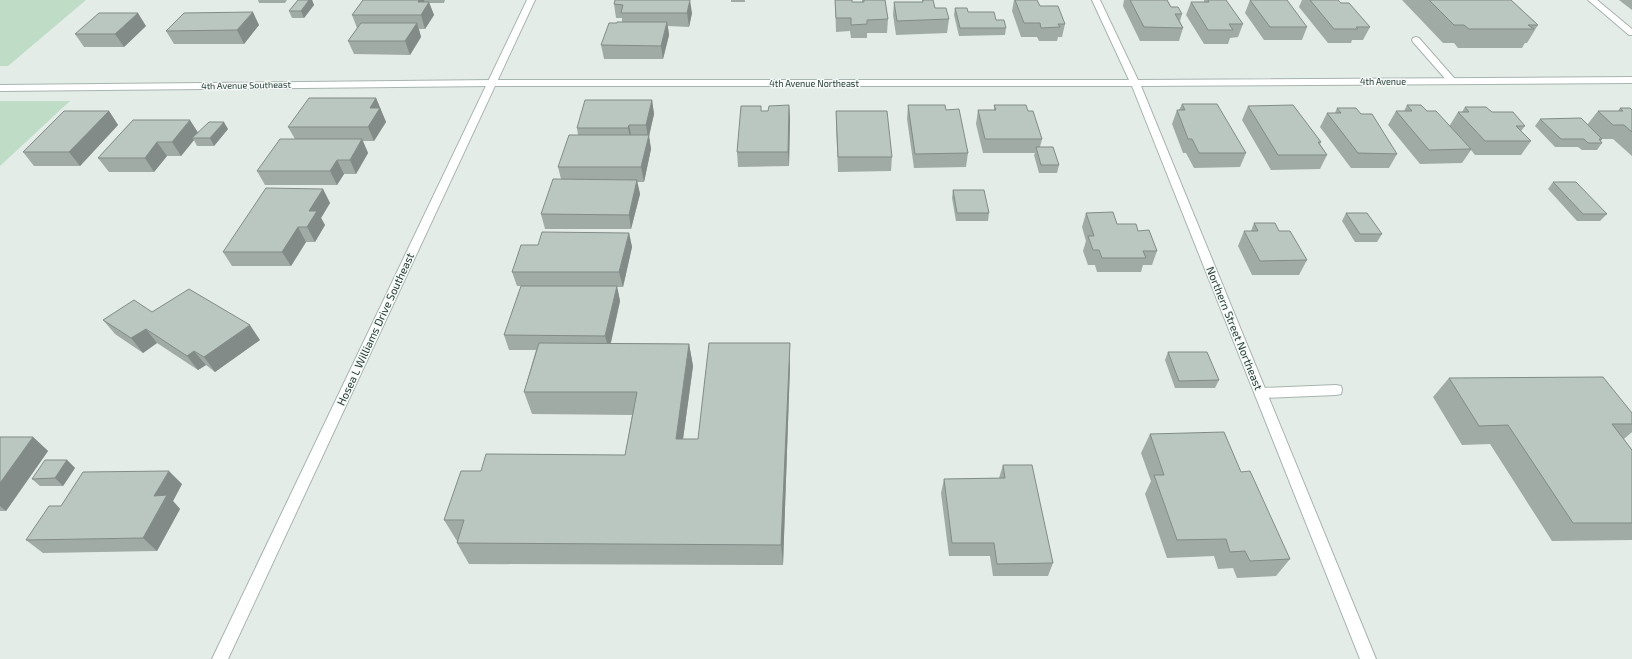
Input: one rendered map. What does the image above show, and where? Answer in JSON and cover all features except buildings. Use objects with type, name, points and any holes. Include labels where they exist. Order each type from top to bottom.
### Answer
[{"type":"street","name":"Hosea L Williams Drive Southeast","points":[[220,659],[531,0]]},
{"type":"street","name":"Northern Street Northeast","points":[[1096,0],[1135,83],[1368,659]]},
{"type":"street","points":[[1592,0],[1632,33]]},
{"type":"street","points":[[1416,40],[1452,81]]},
{"type":"street","name":"4th Avenue","points":[[1135,83],[1632,80]]},
{"type":"street","name":"4th Avenue Northeast","points":[[492,83],[1135,83]]},
{"type":"street","name":"4th Avenue Southeast","points":[[0,88],[492,83]]},
{"type":"street","points":[[1261,392],[1336,390]]},
{"type":"green space","points":[[0,0],[86,0],[8,66],[0,66]]},
{"type":"green space","points":[[0,101],[70,101],[0,166]]}]
